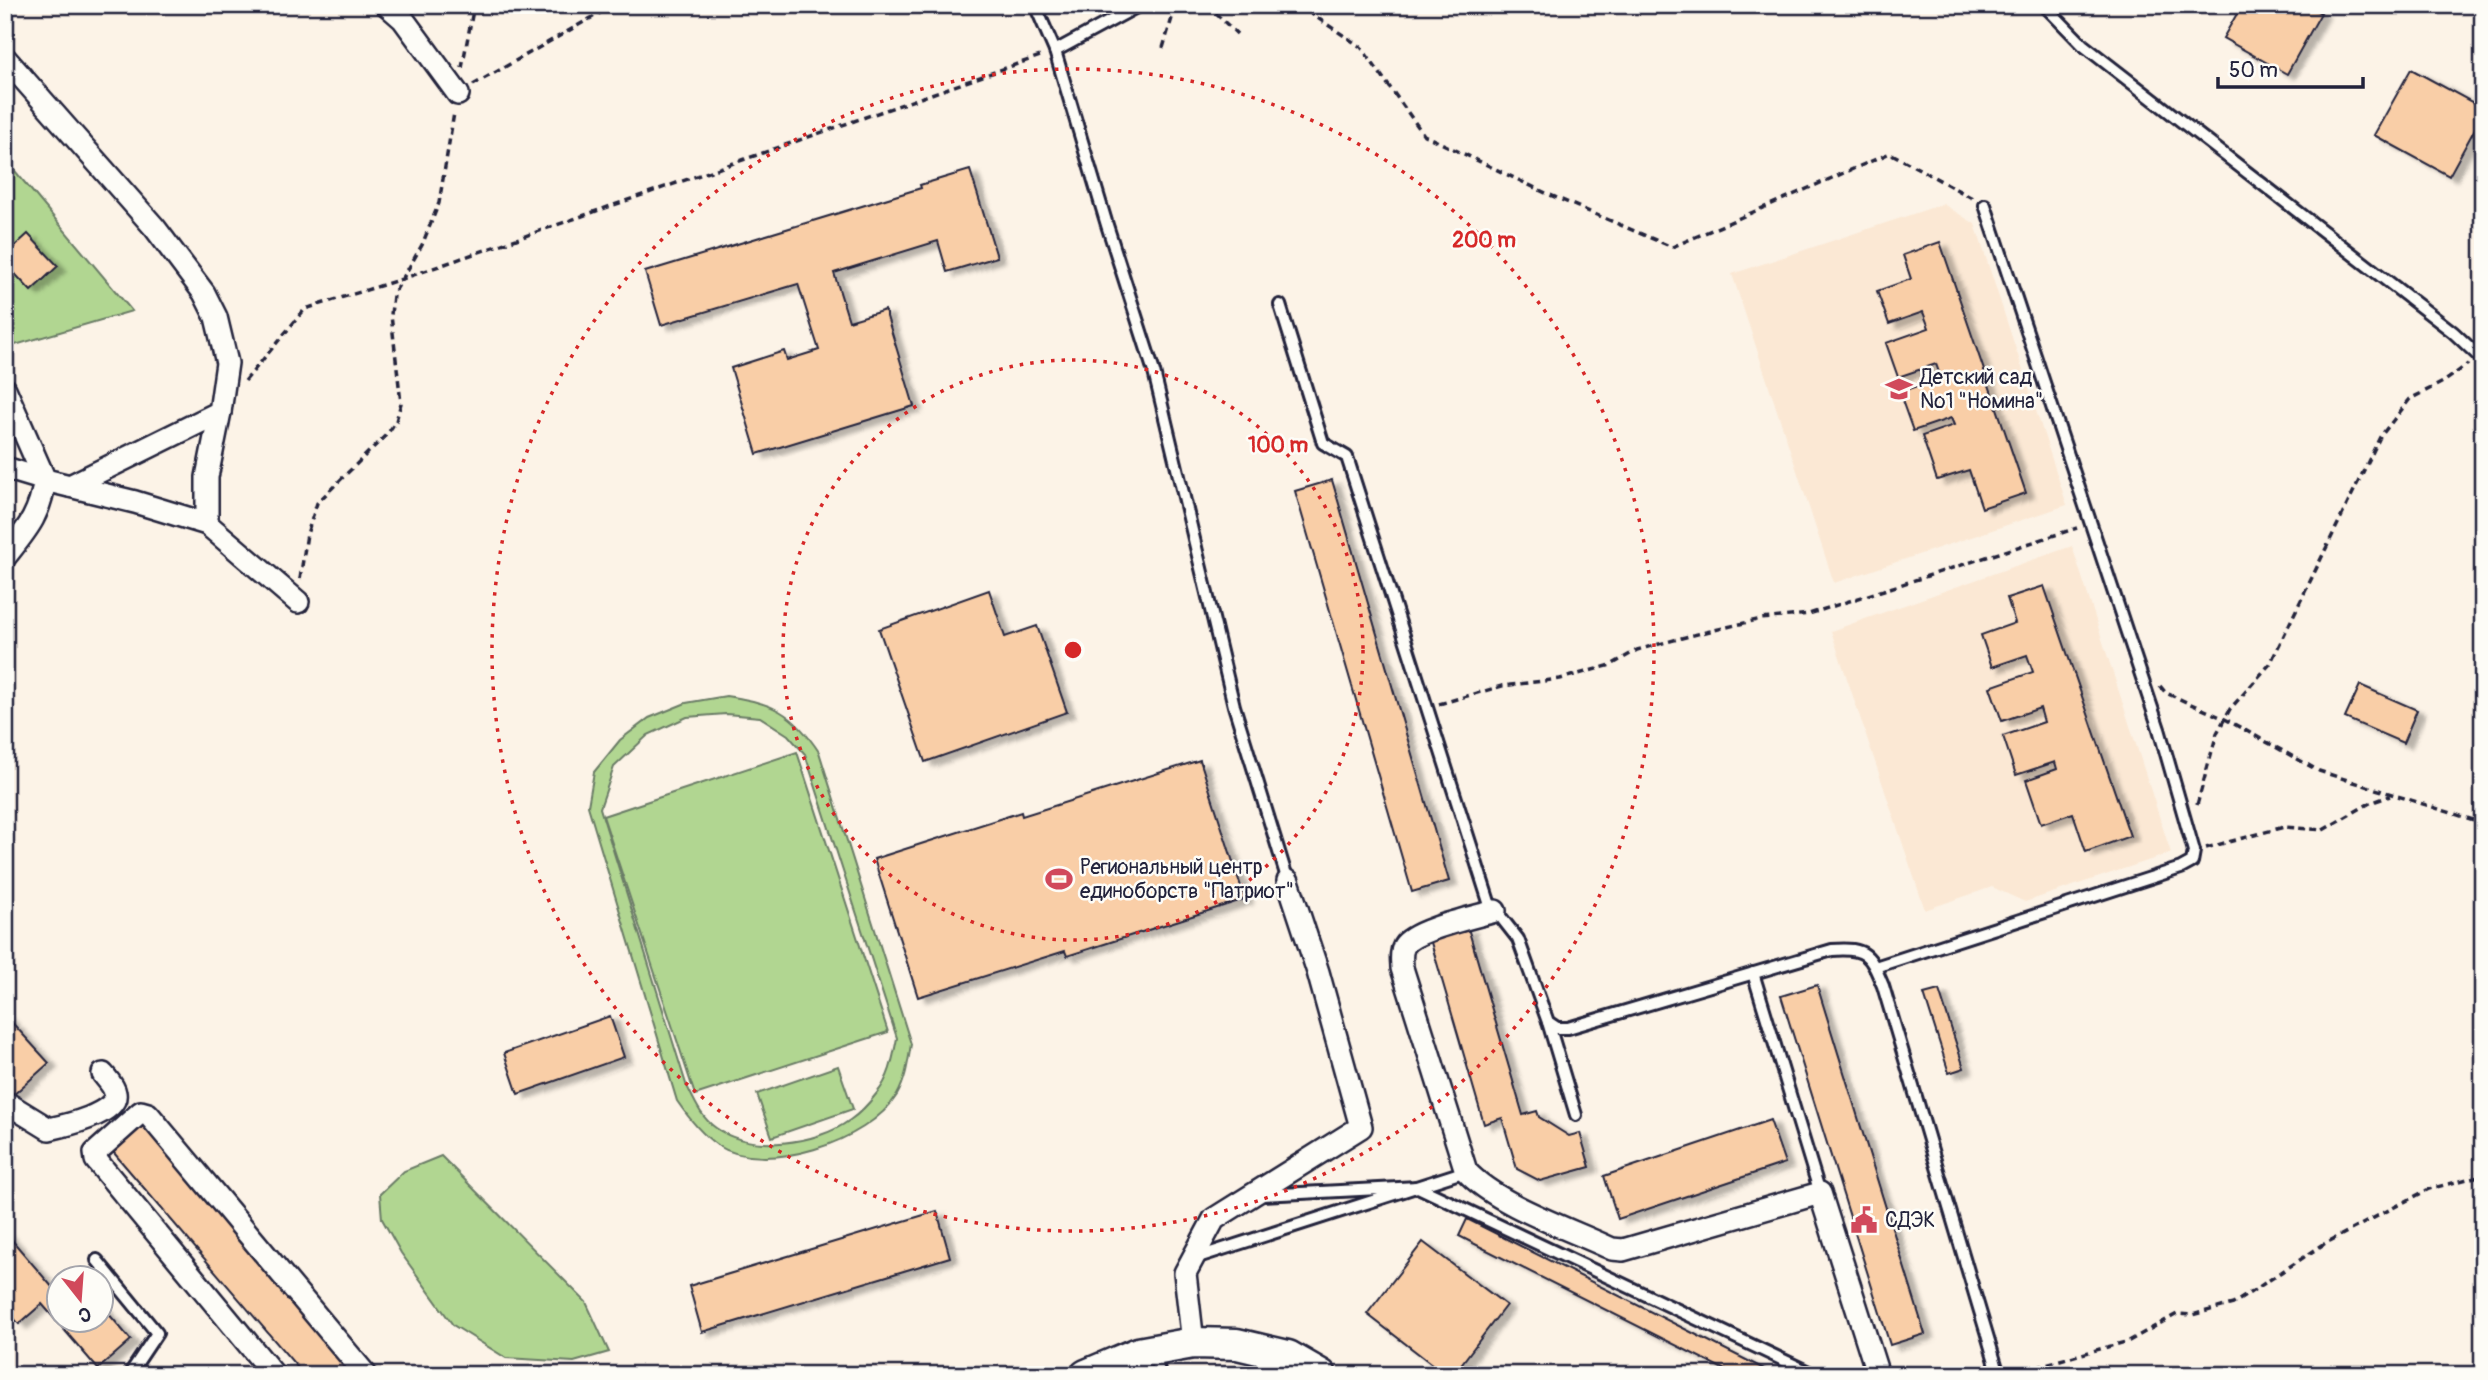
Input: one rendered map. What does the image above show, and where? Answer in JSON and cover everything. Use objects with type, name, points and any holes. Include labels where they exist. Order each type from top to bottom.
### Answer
[{"type":"street","points":[[387,5],[403,19],[458,94]]},
{"type":"street","points":[[5,58],[155,228],[204,293],[216,317],[228,363],[207,477],[207,524]]},
{"type":"street","points":[[5,389],[45,480],[34,520],[5,557]]},
{"type":"street","points":[[70,486],[220,412]]},
{"type":"street","points":[[5,468],[207,524],[298,602]]},
{"type":"street","points":[[1193,1343],[1185,1273],[1214,1219],[1361,1127],[1318,972],[1288,881]]},
{"type":"street","points":[[1495,911],[1417,935],[1404,945],[1402,954],[1402,968],[1466,1171],[1475,1181],[1500,1198],[1612,1249],[1623,1250],[1820,1193],[1878,1375]]},
{"type":"street","points":[[5,1102],[49,1129],[86,1121],[113,1102],[116,1096],[103,1074]]},
{"type":"street","points":[[274,1375],[96,1160],[95,1153],[141,1112],[148,1114],[366,1375]]},
{"type":"street","points":[[1086,1375],[1138,1353],[1156,1363],[1193,1343],[1237,1344],[1288,1356],[1321,1375]]},
{"type":"lane","points":[[1035,5],[1055,51],[1154,372],[1234,706],[1288,881]]},
{"type":"lane","points":[[1055,51],[1140,5]]},
{"type":"lane","points":[[2044,5],[2083,45],[2453,332],[2480,358]]},
{"type":"lane","points":[[1875,967],[2181,869],[2192,862],[2194,851],[2160,729],[1985,205]]},
{"type":"lane","points":[[1280,305],[1323,443],[1347,457],[1489,902],[1518,939],[1548,1021],[1576,1115]]},
{"type":"lane","points":[[1548,1021],[1557,1028],[1568,1028],[1832,950],[1852,948],[1865,952],[1883,986],[1999,1375]]},
{"type":"lane","points":[[1753,974],[1820,1193]]},
{"type":"lane","points":[[1193,1258],[1466,1171]]},
{"type":"lane","points":[[1250,1195],[1418,1187],[1815,1375]]},
{"type":"lane","points":[[97,1260],[157,1333],[129,1375]]},
{"type":"path","points":[[298,602],[302,559],[317,503],[388,433],[396,421],[401,403],[391,315],[393,295],[422,245],[439,203],[474,5]]},
{"type":"path","points":[[458,94],[614,5]]},
{"type":"path","points":[[1163,48],[1176,5]]},
{"type":"path","points":[[1207,5],[1237,34]]},
{"type":"path","points":[[1298,5],[1361,47],[1424,135],[1550,195],[1672,247],[1890,153],[1985,205]]},
{"type":"path","points":[[220,412],[305,309],[402,279],[1055,51]]},
{"type":"path","points":[[2188,829],[2199,802],[2217,733],[2230,709],[2270,664],[2380,437],[2410,399],[2445,381],[2480,358]]},
{"type":"path","points":[[1427,707],[1502,687],[1560,679],[1611,665],[1637,650],[1689,636],[1761,619],[1809,614],[2091,523]]},
{"type":"path","points":[[2137,662],[2166,692],[2225,719],[2319,771],[2483,823]]},
{"type":"path","points":[[2194,851],[2284,827],[2323,830],[2370,803],[2392,795]]},
{"type":"path","points":[[2006,1375],[2129,1340],[2177,1314],[2192,1315],[2233,1304],[2324,1244],[2429,1189],[2483,1175]]},
{"type":"shaded area","name":"Детский сад №1 \"Номина\"","points":[[1943,204],[1975,224],[2067,505],[1834,583],[1732,274]]},
{"type":"shaded area","points":[[2072,546],[2171,853],[2025,902],[1992,887],[1925,910],[1831,631]]},
{"type":"green space","points":[[5,159],[132,311],[5,348]]},
{"type":"green space","points":[[726,696],[768,706],[780,711],[800,727],[819,752],[911,1044],[900,1089],[883,1112],[840,1140],[814,1149],[761,1157],[737,1154],[711,1140],[677,1101],[588,806],[594,772],[620,740],[649,718],[686,703]],"holes":[[[726,714],[760,717],[788,735],[805,754],[897,1038],[885,1080],[861,1111],[836,1129],[783,1143],[747,1141],[730,1136],[711,1124],[695,1102],[686,1084],[600,808],[614,767],[648,735],[687,717]]]},
{"type":"green space","points":[[797,752],[888,1032],[695,1095],[603,816]]},
{"type":"green space","points":[[838,1066],[853,1109],[772,1137],[757,1094]]},
{"type":"green space","points":[[441,1156],[586,1302],[609,1352],[574,1362],[506,1358],[453,1325],[401,1253],[382,1219],[380,1194],[404,1171]]},
{"type":"building","points":[[2242,5],[2306,5],[2321,13],[2287,74],[2223,38]]},
{"type":"building","points":[[2411,69],[2483,108],[2483,114],[2449,176],[2374,135]]},
{"type":"building","points":[[970,170],[997,257],[947,272],[938,241],[834,273],[849,321],[885,310],[914,406],[757,454],[731,368],[784,351],[787,360],[819,350],[798,284],[661,325],[645,272],[921,188],[920,185]]},
{"type":"building","points":[[28,234],[58,266],[31,291],[5,263],[5,255]]},
{"type":"building","points":[[1940,242],[2026,493],[1982,508],[1969,470],[1937,480],[1922,436],[1954,425],[1951,418],[1913,431],[1899,392],[1941,378],[1936,364],[1898,377],[1886,343],[1929,328],[1923,312],[1889,324],[1877,291],[1911,279],[1903,255]]},
{"type":"building","points":[[1332,480],[1449,881],[1412,892],[1295,491]]},
{"type":"building","points":[[2044,586],[2130,836],[2086,852],[2073,813],[2041,824],[2026,780],[2057,769],[2055,762],[2016,775],[2003,736],[2044,722],[2040,708],[2002,721],[1990,687],[2033,672],[2027,655],[1992,667],[1981,635],[2015,623],[2007,598]]},
{"type":"building","points":[[989,590],[1005,637],[1037,626],[1067,712],[925,762],[879,629]]},
{"type":"building","points":[[2360,685],[2417,710],[2403,743],[2345,718]]},
{"type":"building","name":"Региональный центр единоборств \"Патриот\"","points":[[1200,760],[1245,899],[1067,956],[1065,951],[918,997],[874,859],[1021,812],[1022,816]]},
{"type":"building","points":[[1468,928],[1523,1115],[1537,1111],[1539,1117],[1569,1136],[1580,1133],[1590,1167],[1540,1181],[1517,1169],[1502,1118],[1484,1124],[1430,939]]},
{"type":"building","points":[[1817,985],[1925,1334],[1890,1345],[1781,996]]},
{"type":"building","points":[[1939,990],[1964,1068],[1949,1073],[1924,994]]},
{"type":"building","points":[[5,1015],[49,1063],[12,1096],[5,1088]]},
{"type":"building","points":[[610,1016],[624,1057],[518,1094],[504,1053]]},
{"type":"building","points":[[139,1119],[355,1371],[351,1375],[304,1375],[108,1146]]},
{"type":"building","points":[[1770,1120],[1785,1163],[1618,1219],[1604,1176]]},
{"type":"building","points":[[937,1211],[950,1257],[702,1332],[689,1286]]},
{"type":"building","points":[[1467,1219],[1776,1375],[1735,1375],[1459,1236]]},
{"type":"building","points":[[5,1232],[46,1280],[46,1309],[42,1304],[19,1324],[5,1309]]},
{"type":"building","points":[[1423,1242],[1506,1305],[1453,1375],[1446,1375],[1367,1314]]},
{"type":"building","points":[[116,1322],[131,1340],[98,1369],[68,1334],[116,1334]]},
{"type":"place","name":"Детский сад №1 \"Номина\"","points":[[1899,389]]},
{"type":"place","name":"Региональный центр единоборств \"Патриот\"","points":[[1059,879]]},
{"type":"place","name":"СДЭК","points":[[1864,1220]]}]
